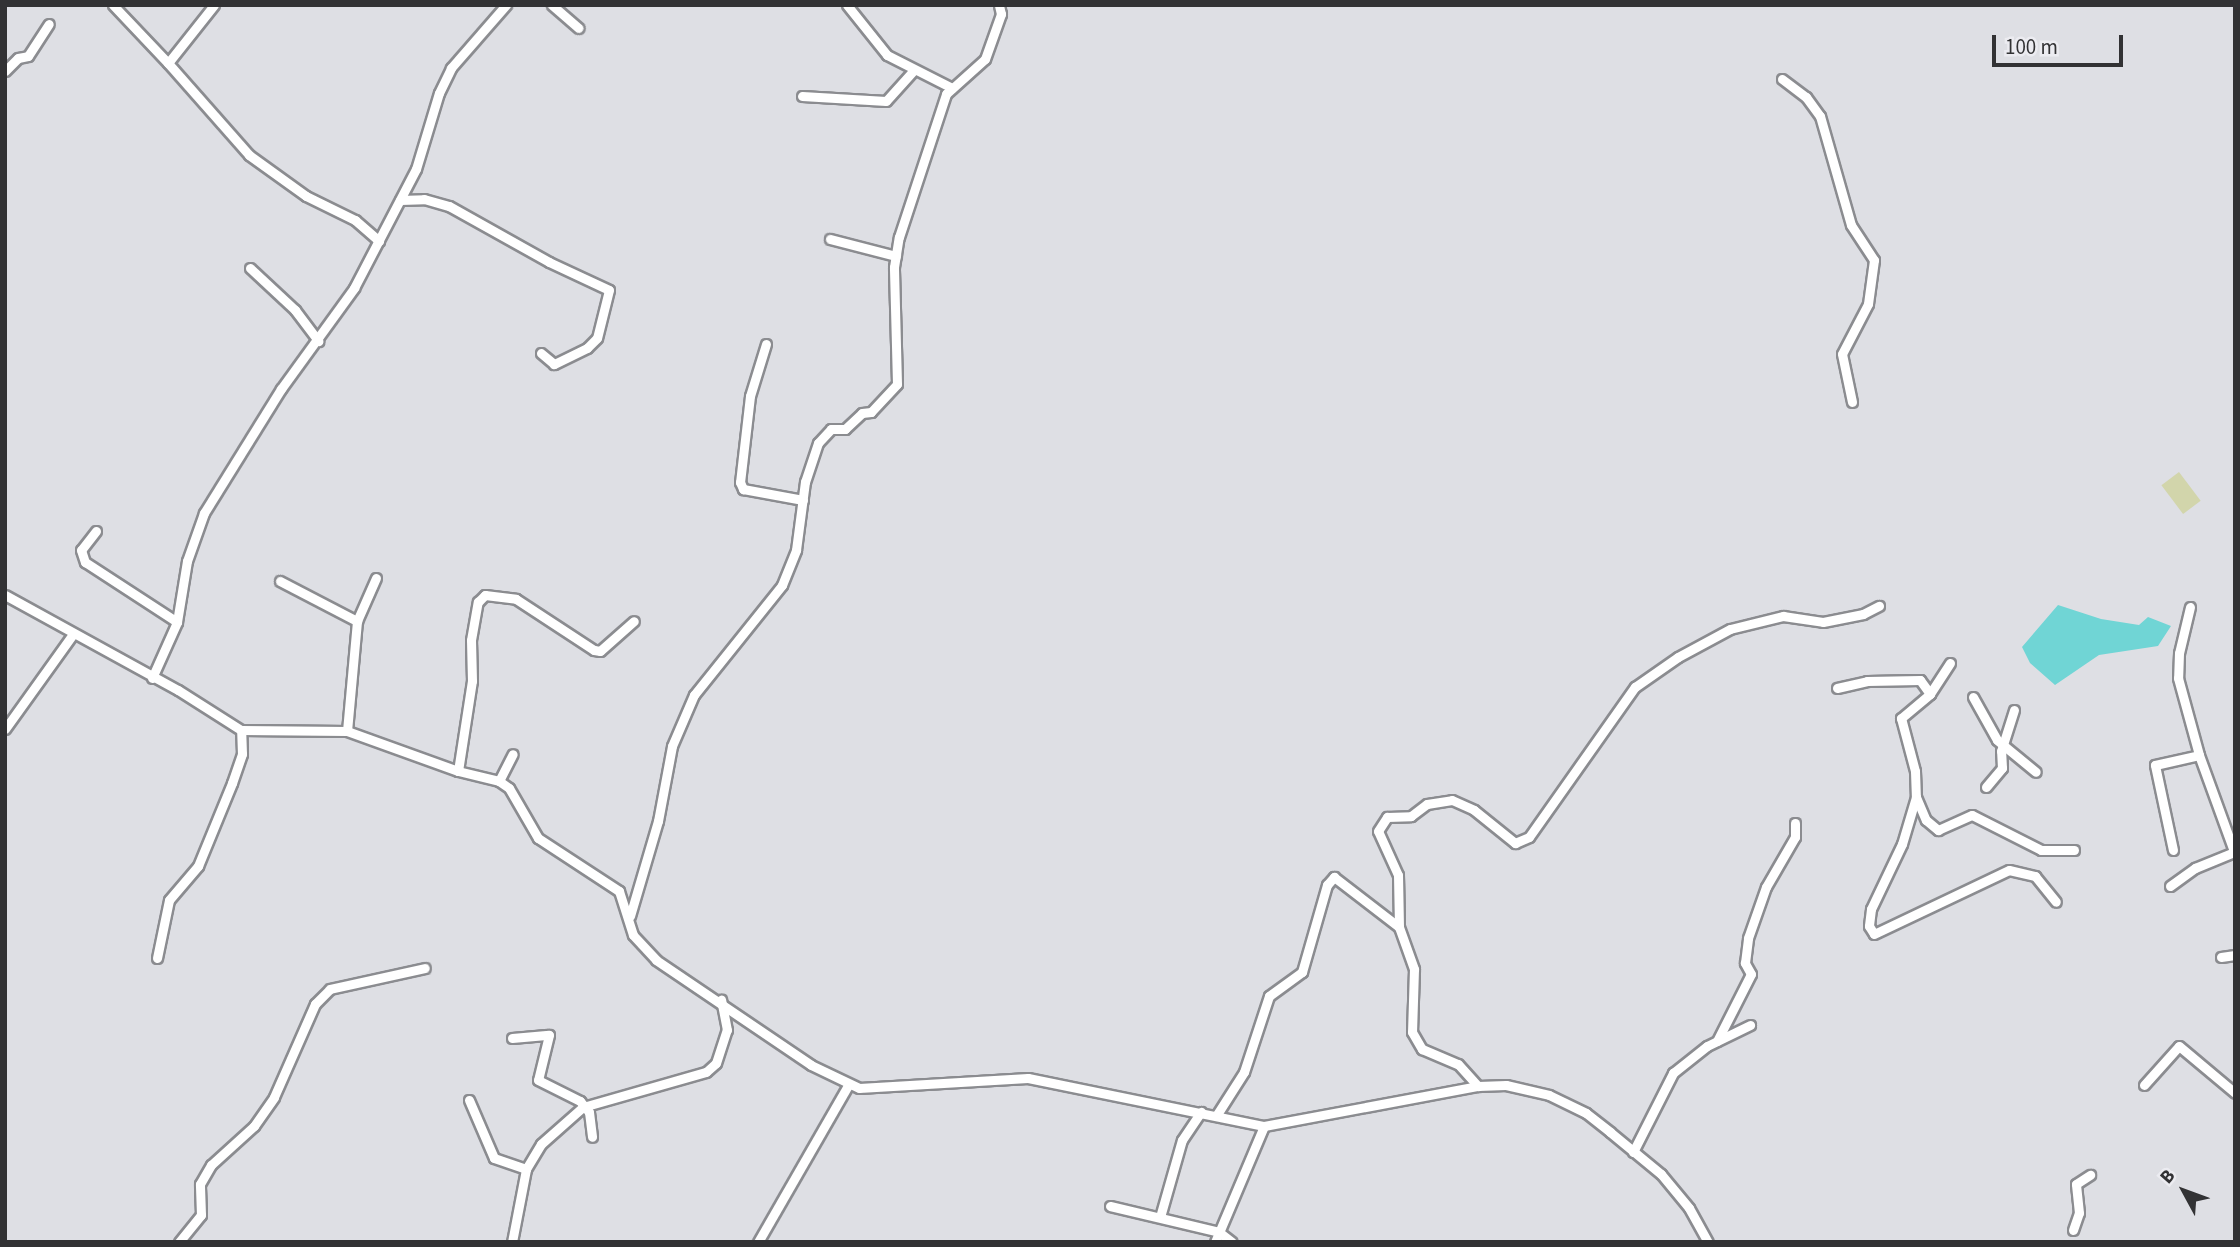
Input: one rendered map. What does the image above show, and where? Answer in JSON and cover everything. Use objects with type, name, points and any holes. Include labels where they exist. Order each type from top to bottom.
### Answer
[{"type":"street","points":[[113,5],[249,155],[306,196],[355,220],[379,240]]},
{"type":"street","points":[[168,63],[214,5]]},
{"type":"street","points":[[152,678],[177,622],[187,561],[204,513],[281,388],[317,341],[379,240],[400,200],[451,68],[506,5]]},
{"type":"street","points":[[552,5],[578,28]]},
{"type":"street","points":[[847,5],[887,55],[952,89]]},
{"type":"street","points":[[629,918],[658,821],[672,746],[694,695],[782,585],[796,550],[803,500],[818,443],[831,429],[845,429],[862,413],[871,412],[897,384],[896,256],[946,94],[985,58],[1001,15],[999,5]]},
{"type":"street","points":[[5,71],[28,56],[49,24]]},
{"type":"street","points":[[802,96],[886,101],[914,70]]},
{"type":"street","points":[[1782,79],[1806,97],[1820,116],[1851,225],[1874,260],[1868,304],[1842,354],[1852,402]]},
{"type":"street","points":[[400,200],[424,199],[449,206],[549,262],[609,290],[597,338],[587,348],[554,364],[541,353]]},
{"type":"street","points":[[830,239],[896,256]]},
{"type":"street","points":[[250,268],[295,310],[317,341]]},
{"type":"street","points":[[765,344],[750,396],[740,482],[743,489],[803,500]]},
{"type":"street","points":[[96,531],[81,550],[85,562],[177,622]]},
{"type":"street","points":[[347,731],[357,621],[376,578]]},
{"type":"street","points":[[280,581],[357,621]]},
{"type":"street","points":[[5,595],[241,730],[347,731],[458,771],[499,781],[509,788],[538,838],[619,891],[633,935],[656,960],[721,1000],[811,1065],[859,1088],[1028,1079],[1264,1126],[1478,1086],[1506,1085],[1549,1095],[1586,1113],[1678,1193],[1707,1242]]},
{"type":"street","points":[[458,771],[472,681],[471,640],[478,602],[485,595],[516,600],[594,650],[600,651],[634,621]]},
{"type":"street","points":[[1478,1086],[1458,1064],[1422,1048],[1412,1032],[1415,969],[1399,927],[1398,875],[1378,831],[1387,817],[1412,816],[1427,804],[1452,800],[1474,810],[1514,843],[1529,837],[1635,687],[1678,657],[1730,629],[1783,616],[1824,622],[1863,614],[1879,606]]},
{"type":"street","points":[[2170,886],[2194,868],[2234,853],[2199,755],[2178,671],[2190,607]]},
{"type":"street","points":[[5,729],[73,634]]},
{"type":"street","points":[[1950,663],[1930,694],[1901,718],[1914,771],[1916,797],[1926,820],[1938,830],[1972,815],[2041,850],[2074,850]]},
{"type":"street","points":[[1838,688],[1867,681],[1920,680],[1930,694]]},
{"type":"street","points":[[1973,697],[1997,740],[2036,772]]},
{"type":"street","points":[[1986,787],[2002,768],[2004,744],[2014,710]]},
{"type":"street","points":[[158,958],[169,900],[198,866],[232,783],[242,754],[241,730]]},
{"type":"street","points":[[499,781],[513,754]]},
{"type":"street","points":[[2173,850],[2155,765],[2199,755]]},
{"type":"street","points":[[1916,797],[1902,844],[1871,909],[1869,926],[1874,934],[2009,870],[2035,876],[2056,902]]},
{"type":"street","points":[[1717,1041],[1751,974],[1745,963],[1748,938],[1766,887],[1795,837],[1795,823]]},
{"type":"street","points":[[1216,1116],[1244,1072],[1269,996],[1302,972],[1327,885],[1334,877],[1399,927]]},
{"type":"street","points":[[2221,957],[2235,955]]},
{"type":"street","points":[[180,1242],[201,1215],[200,1184],[211,1165],[254,1125],[274,1097],[315,1004],[330,989],[425,968]]},
{"type":"street","points":[[512,1242],[526,1169],[561,1123],[583,1107],[706,1072],[716,1063],[727,1030],[721,1000]]},
{"type":"street","points":[[1633,1152],[1652,1108],[1673,1073],[1717,1041],[1750,1025]]},
{"type":"street","points":[[512,1038],[550,1035],[538,1080],[573,1095],[589,1112],[592,1137]]},
{"type":"street","points":[[2144,1085],[2179,1046],[2235,1093]]},
{"type":"street","points":[[758,1242],[849,1084]]},
{"type":"street","points":[[469,1100],[494,1158],[526,1169]]},
{"type":"street","points":[[1160,1217],[1182,1140],[1201,1112]]},
{"type":"street","points":[[1217,1237],[1264,1126]]},
{"type":"street","points":[[2073,1230],[2079,1213],[2076,1184],[2090,1175]]},
{"type":"street","points":[[1110,1206],[1160,1217],[1232,1242]]},
{"type":"green space","points":[[2179,472],[2201,501],[2183,514],[2161,485]]},
{"type":"water","points":[[2058,605],[2101,619],[2139,625],[2148,617],[2171,626],[2158,646],[2099,655],[2055,685],[2030,663],[2022,647]]}]
